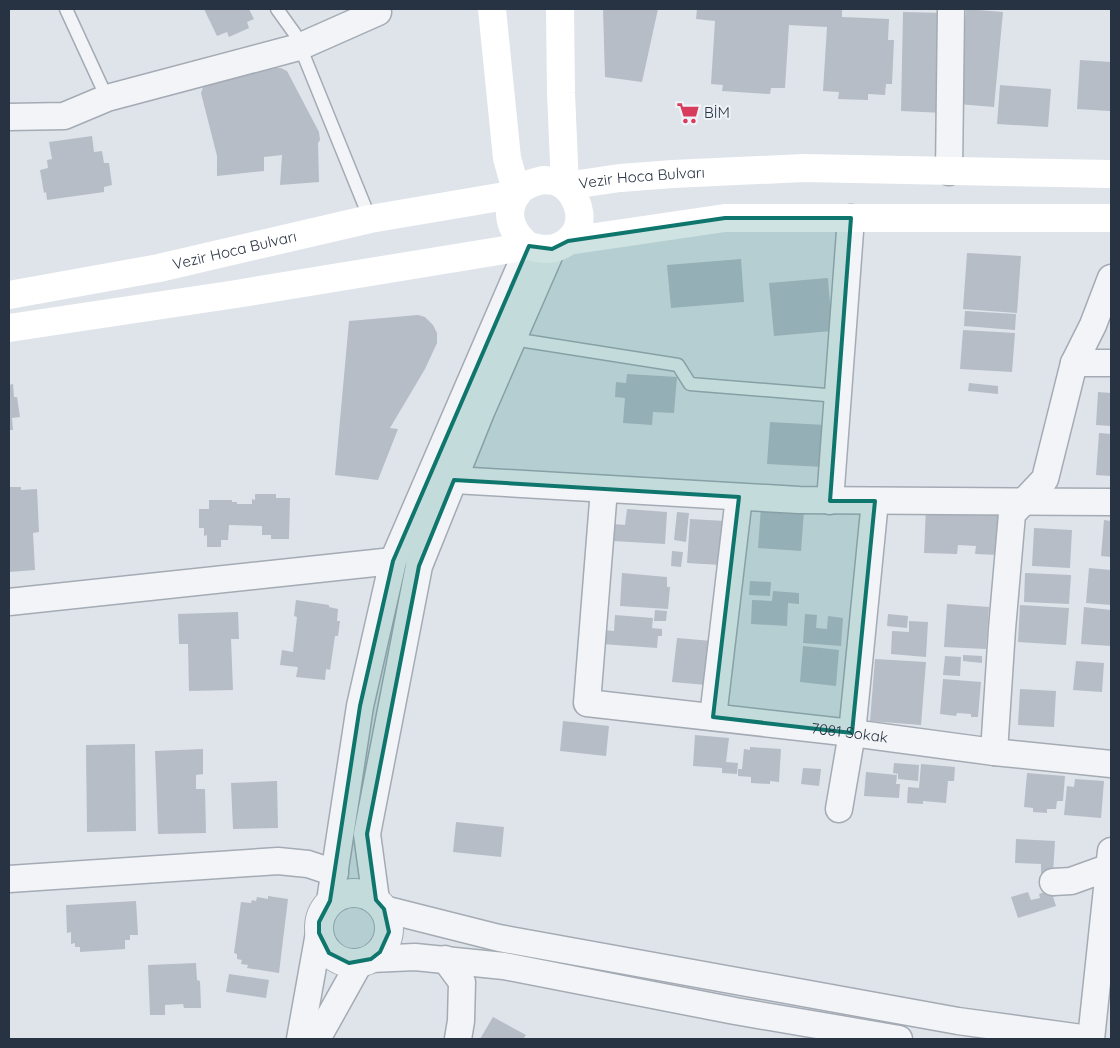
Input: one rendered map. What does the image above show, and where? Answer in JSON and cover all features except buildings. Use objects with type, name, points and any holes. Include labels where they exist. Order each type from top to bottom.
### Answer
[{"type":"main road","points":[[492,9],[507,158],[517,194],[510,208],[510,219],[513,230],[520,239],[550,246],[578,228],[580,216],[573,194],[565,186],[560,9]]},
{"type":"main road","name":"Vezir Hoca Bulvarı","points":[[9,295],[159,268],[370,219],[517,194],[522,188],[532,182],[543,180],[555,181],[565,186],[620,178],[804,168],[1111,174]]},
{"type":"main road","points":[[9,328],[726,218],[1111,218]]},
{"type":"street","points":[[949,172],[951,9]]},
{"type":"street","points":[[9,116],[64,116],[108,98],[300,47],[378,12]]},
{"type":"street","points":[[830,501],[851,218]]},
{"type":"street","points":[[317,1039],[365,960],[380,952],[389,932],[388,920],[380,904],[367,834],[419,566],[550,246]]},
{"type":"street","points":[[330,901],[360,706],[393,561],[550,246]]},
{"type":"street","points":[[994,752],[1012,514],[1045,479],[1074,363],[1111,278]]},
{"type":"street","points":[[1074,363],[1111,363]]},
{"type":"street","points":[[454,480],[830,501],[1111,502]]},
{"type":"street","name":"7081 Sokak","points":[[604,489],[587,703],[714,716],[994,752],[1111,764]]},
{"type":"street","points":[[714,716],[739,497]]},
{"type":"street","points":[[840,809],[852,733],[875,501]]},
{"type":"street","points":[[9,602],[393,561]]},
{"type":"street","points":[[1053,882],[1071,881],[1110,859]]},
{"type":"street","points":[[899,1039],[734,1012],[504,966],[415,957],[365,960],[349,963],[333,956],[322,944],[318,922],[322,910],[330,901],[341,895],[353,892],[365,894],[380,904],[499,938],[958,1021],[1090,1039],[1110,859]]},
{"type":"street","points":[[9,879],[278,861],[308,864],[334,873]]},
{"type":"street","points":[[300,1039],[319,933]]},
{"type":"street","points":[[445,959],[462,982],[461,1021],[458,1039]]},
{"type":"lane","points":[[66,9],[108,98]]},
{"type":"lane","points":[[277,9],[295,34],[370,219]]},
{"type":"lane","points":[[513,339],[678,365],[690,384],[838,396]]},
{"type":"highlighted area","points":[[725,218],[851,218],[830,501],[875,501],[852,733],[713,717],[739,497],[454,480],[419,566],[367,834],[376,900],[384,909],[389,932],[380,952],[371,959],[349,963],[329,953],[319,933],[319,922],[330,901],[360,706],[393,561],[529,246],[552,249],[568,241]]},
{"type":"place","name":"BİM","points":[[688,113]]}]
